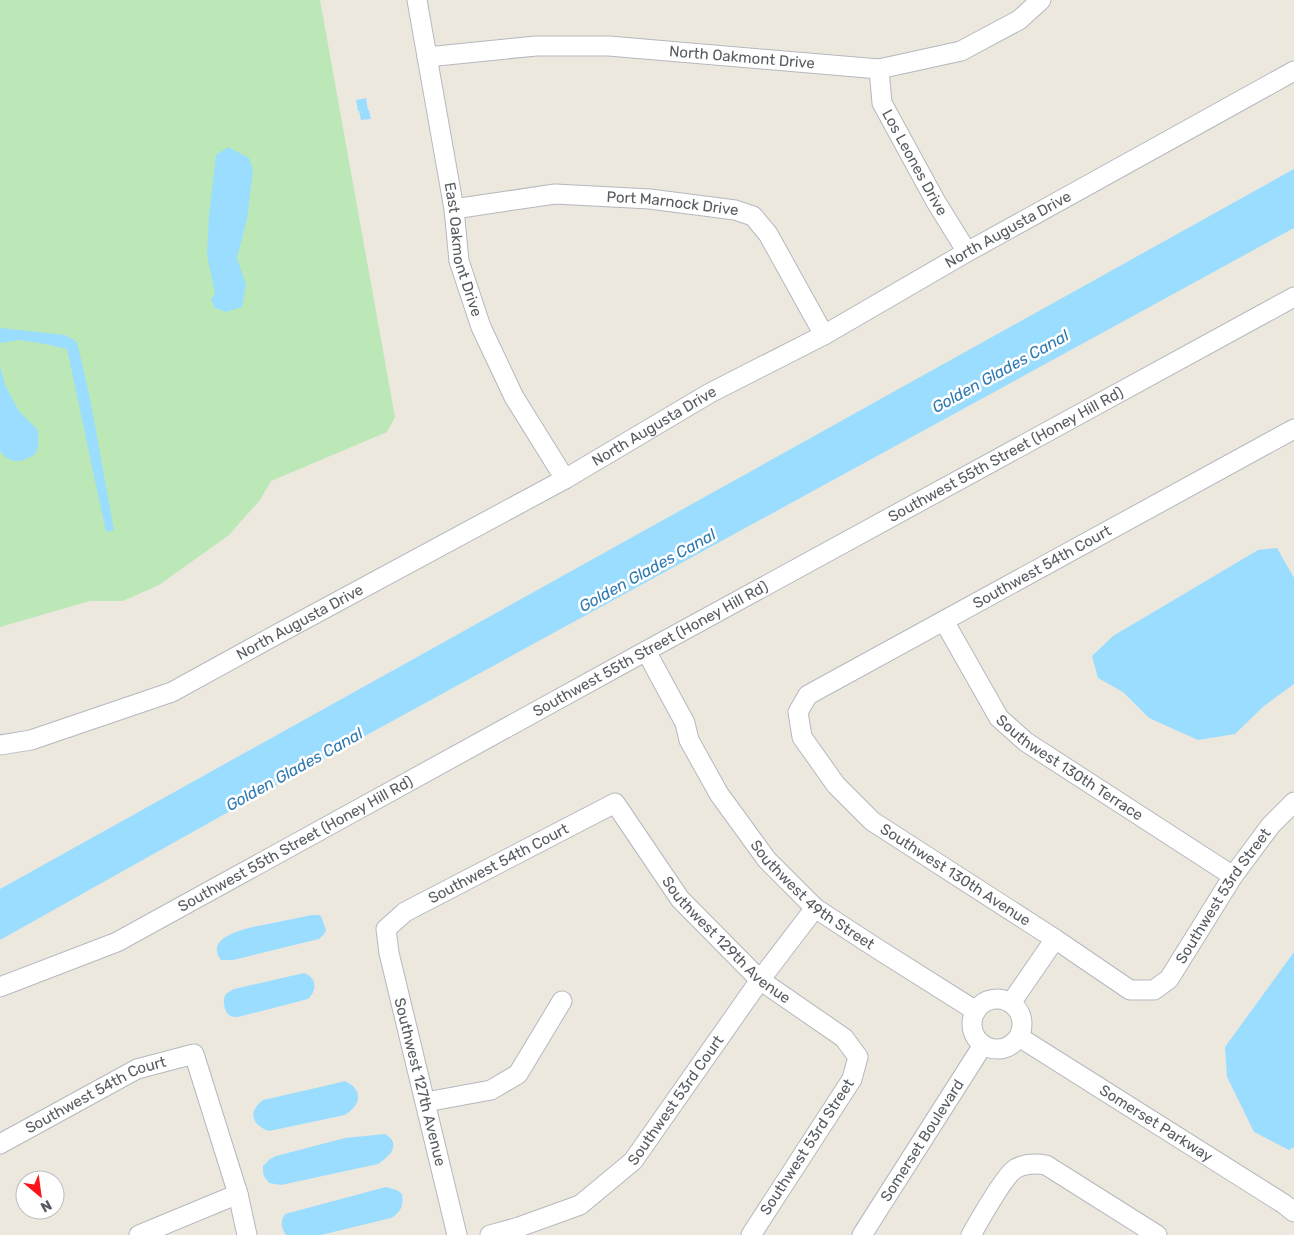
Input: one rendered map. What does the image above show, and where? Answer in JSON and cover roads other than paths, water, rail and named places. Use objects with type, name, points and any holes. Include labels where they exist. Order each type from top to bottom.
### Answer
[{"type":"street","name":"East Oakmont Drive","points":[[418,0],[454,209],[459,261],[481,327],[514,398],[565,479]]},
{"type":"street","name":"North Oakmont Drive","points":[[427,57],[536,46],[608,46],[879,69],[961,51],[1019,20],[1041,0]]},
{"type":"street","name":"Los Leones Drive","points":[[879,69],[882,103],[936,202],[967,252]]},
{"type":"street","name":"North Augusta Drive","points":[[0,745],[31,740],[172,692],[565,479],[710,393],[824,335],[967,252],[1294,71]]},
{"type":"street","name":"Port Marnock Drive","points":[[454,209],[555,194],[650,199],[735,210],[753,216],[768,234],[824,335]]},
{"type":"street","name":"Southwest 55th Street (Honey Hill Rd)","points":[[0,987],[117,942],[1294,297]]},
{"type":"street","name":"Southwest 54th Court","points":[[798,712],[808,695],[1294,429]]},
{"type":"street","name":"Southwest 130th Terrace","points":[[944,621],[999,718],[1026,742],[1233,876]]},
{"type":"street","name":"Southwest 49th Street","points":[[641,654],[685,723],[689,740],[720,794],[767,860],[815,908],[976,1011]]},
{"type":"street","name":"Southwest 130th Avenue","points":[[798,712],[802,738],[836,785],[872,821],[1055,939],[1130,990],[1154,990]]},
{"type":"street","name":"Southwest 53rd Street","points":[[1154,990],[1169,979],[1233,876],[1271,825],[1294,802]]},
{"type":"street","name":"Southwest 54th Court","points":[[386,929],[405,912],[615,803]]},
{"type":"street","name":"Southwest 129th Avenue","points":[[615,803],[680,899],[760,980],[844,1038],[858,1057]]},
{"type":"street","name":"Southwest 53rd Court","points":[[490,1235],[519,1227],[580,1204],[633,1161],[760,980],[815,908]]},
{"type":"street","name":"Southwest 127th Avenue","points":[[386,929],[389,953],[457,1235]]},
{"type":"street","points":[[1011,1003],[1055,939]]},
{"type":"street","points":[[988,1000],[1004,1000],[1011,1003],[1017,1008],[1022,1022],[1022,1030],[1018,1037],[1013,1043],[999,1049],[984,1045],[978,1040],[972,1026],[976,1011],[988,1000]]},
{"type":"street","points":[[426,1102],[491,1090],[518,1074],[562,1001]]},
{"type":"street","name":"Somerset Parkway","points":[[1018,1037],[1294,1212]]},
{"type":"street","name":"Somerset Boulevard","points":[[862,1235],[984,1045]]},
{"type":"street","name":"Southwest 54th Court","points":[[0,1144],[137,1069],[194,1054],[238,1194]]},
{"type":"street","name":"Southwest 53rd Street","points":[[751,1235],[852,1079],[858,1057]]},
{"type":"street","points":[[971,1235],[1013,1170],[1025,1164],[1034,1163],[1046,1164],[1157,1235]]},
{"type":"street","points":[[139,1235],[238,1194],[247,1235]]},
{"type":"water","points":[[366,98],[371,119],[361,120],[356,100]]},
{"type":"water","points":[[228,147],[249,158],[253,170],[247,219],[237,258],[246,285],[242,307],[226,312],[215,308],[211,300],[215,293],[207,255],[209,215],[216,155]]},
{"type":"water","name":"Golden Glades Canal","points":[[1294,169],[1294,228],[321,760],[0,940],[0,889]]},
{"type":"water","points":[[0,328],[65,335],[77,342],[90,398],[114,530],[106,532],[67,349],[20,340],[0,343]]},
{"type":"water","points":[[0,366],[5,385],[19,411],[38,430],[37,451],[35,454],[20,461],[12,461],[0,451]]},
{"type":"water","points":[[1277,548],[1294,578],[1294,684],[1264,706],[1235,734],[1198,740],[1149,718],[1123,692],[1098,678],[1092,656],[1113,636],[1258,550]]},
{"type":"water","points":[[312,915],[321,916],[326,930],[319,939],[233,960],[221,960],[217,951],[219,944],[234,933],[256,926]]},
{"type":"water","points":[[1294,952],[1294,1147],[1289,1150],[1254,1132],[1227,1077],[1225,1047]]},
{"type":"water","points":[[304,973],[311,977],[314,984],[313,992],[308,999],[238,1017],[230,1016],[227,1013],[224,1002],[225,996],[234,989]]},
{"type":"water","points":[[345,1081],[355,1089],[358,1093],[358,1098],[354,1107],[345,1115],[269,1131],[255,1122],[253,1114],[263,1100]]},
{"type":"water","points":[[385,1134],[393,1142],[393,1146],[390,1154],[378,1164],[281,1185],[269,1183],[264,1176],[263,1166],[276,1156],[345,1138]]},
{"type":"water","points":[[386,1187],[397,1190],[402,1194],[403,1202],[401,1208],[391,1218],[321,1235],[286,1235],[283,1230],[282,1222],[285,1214]]}]
